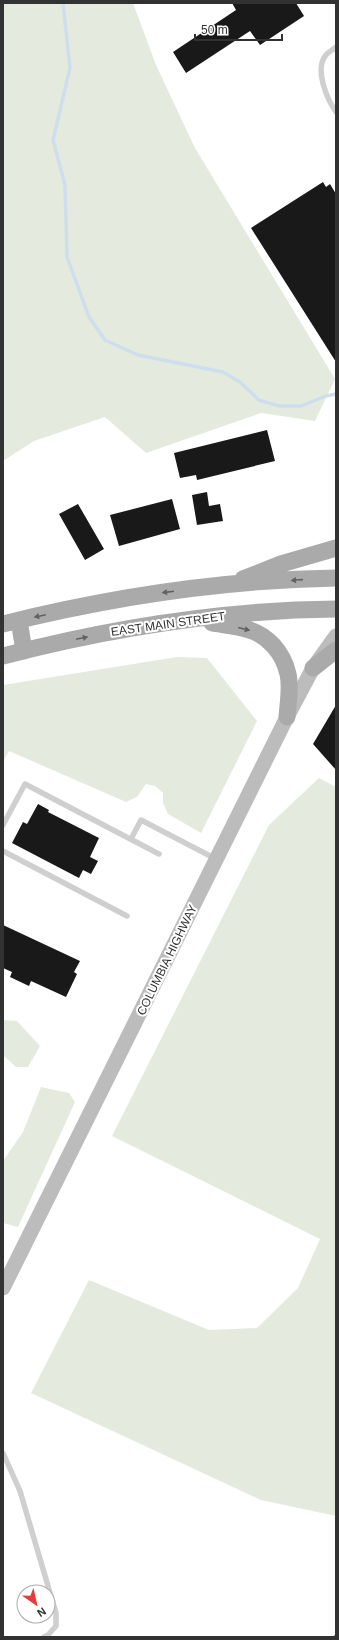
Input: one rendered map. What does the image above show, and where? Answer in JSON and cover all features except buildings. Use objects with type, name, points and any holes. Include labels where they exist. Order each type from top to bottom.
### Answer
[{"type":"main road","points":[[228,585],[281,564],[336,548]]},
{"type":"main road","points":[[24,651],[11,622],[124,598],[228,585],[336,578]]},
{"type":"main road","name":"EAST MAIN STREET","points":[[3,656],[106,633],[192,620],[251,613],[336,609]]},
{"type":"main road","points":[[192,620],[247,629],[262,635],[274,646],[282,658],[288,674],[289,692],[287,717]]},
{"type":"main road","name":"COLUMBIA HIGHWAY","points":[[3,1288],[287,717],[313,668],[336,636]]},
{"type":"main road","points":[[313,668],[336,650]]},
{"type":"lane","points":[[336,47],[325,55],[321,69],[323,83],[328,99],[336,112]]},
{"type":"lane","points":[[3,826],[25,784],[159,854]]},
{"type":"lane","points":[[131,839],[141,820],[216,859]]},
{"type":"lane","points":[[3,852],[127,916]]},
{"type":"lane","points":[[3,1453],[20,1491],[56,1613],[56,1626],[48,1635],[44,1637]]},
{"type":"shaded area","points":[[3,3],[133,3],[156,65],[195,148],[335,379],[315,421],[261,413],[146,453],[105,417],[34,441],[3,461]]},
{"type":"shaded area","points":[[177,657],[207,658],[257,721],[201,833],[168,814],[163,803],[163,793],[155,786],[146,784],[137,797],[126,802],[9,751],[3,762],[3,685]]},
{"type":"shaded area","points":[[319,778],[336,787],[336,1516],[261,1500],[31,1393],[89,1280],[209,1330],[257,1328],[298,1288],[320,1239],[112,1136],[269,825]]},
{"type":"shaded area","points":[[3,1020],[17,1021],[40,1046],[28,1067],[16,1067],[3,1055]]},
{"type":"shaded area","points":[[41,1087],[69,1093],[75,1102],[18,1227],[3,1223],[3,1161],[23,1132]]},
{"type":"waterway","points":[[63,3],[70,68],[53,140],[65,185],[67,257],[89,317],[105,340],[138,355],[223,372],[240,382],[259,400],[279,406],[301,406],[326,396],[336,394]]}]
